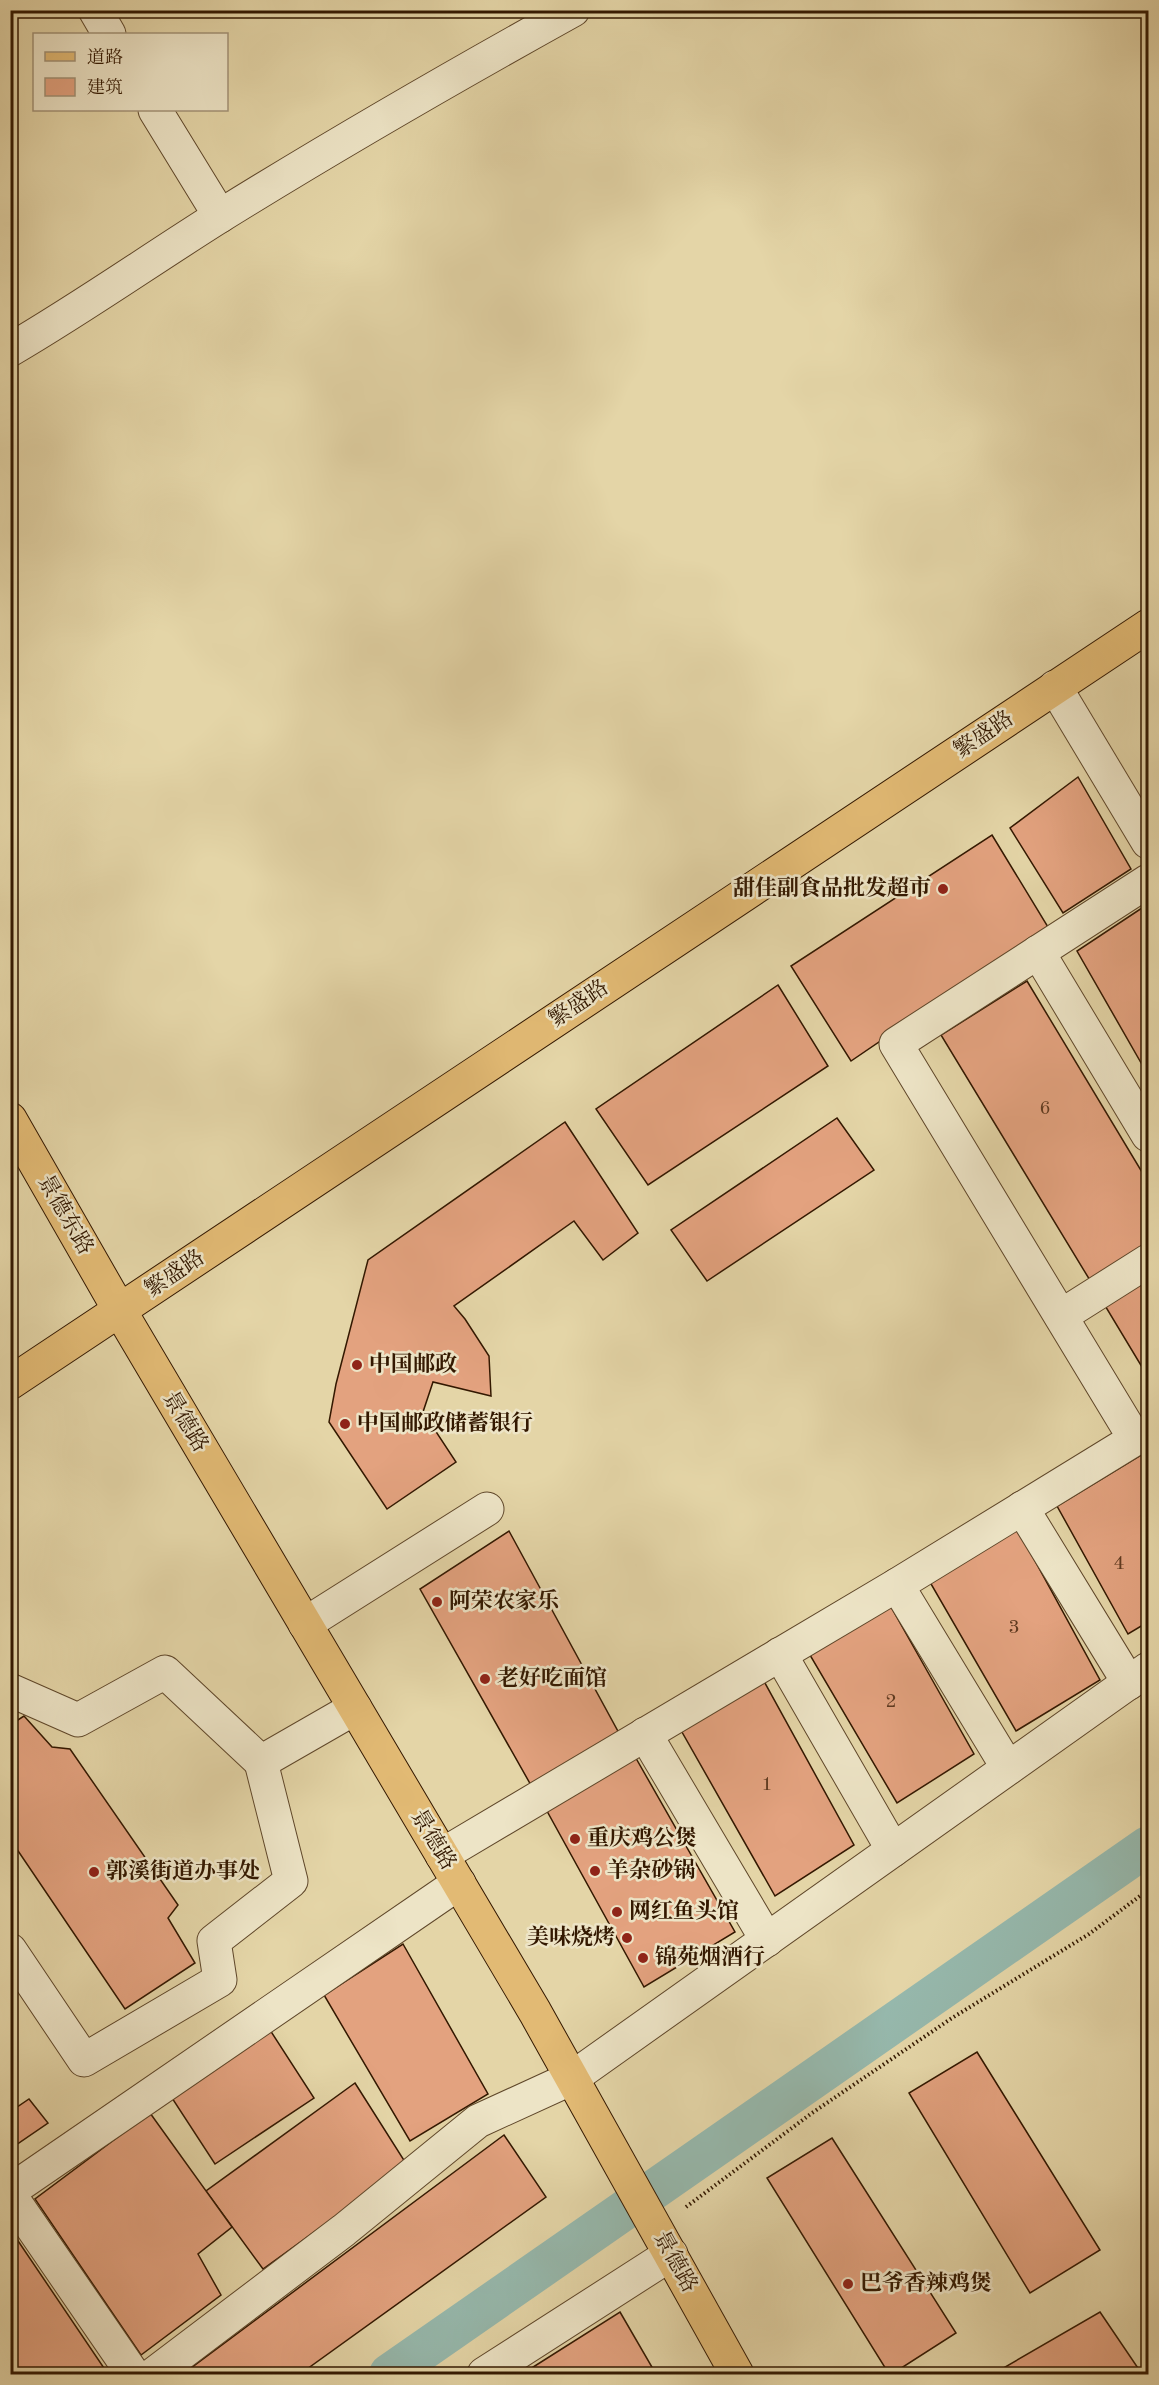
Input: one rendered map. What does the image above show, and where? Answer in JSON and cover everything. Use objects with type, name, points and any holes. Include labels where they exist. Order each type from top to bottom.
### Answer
[{"type":"main road","name":"繁盛路","points":[[10,1383],[1149,626]]},
{"type":"main road","name":"景德东路","points":[[10,1119],[120,1311]]},
{"type":"main road","name":"景德路","points":[[120,1311],[536,2012],[737,2374]]},
{"type":"street","points":[[95,10],[109,33]]},
{"type":"street","points":[[10,350],[66,317],[220,216],[461,72],[573,10]]},
{"type":"street","points":[[156,111],[220,216]]},
{"type":"street","points":[[1055,687],[1149,842]]},
{"type":"street","points":[[442,1855],[897,1585],[1022,1508],[1142,1449],[896,1044],[1149,881]]},
{"type":"street","points":[[1038,952],[1149,1135]]},
{"type":"street","points":[[1061,1316],[1149,1261]]},
{"type":"street","points":[[154,2374],[344,2230],[478,2121],[572,2078],[1139,1676],[1022,1508]]},
{"type":"street","points":[[305,1624],[487,1509]]},
{"type":"street","points":[[897,1585],[1008,1768]]},
{"type":"street","points":[[780,1654],[893,1850]]},
{"type":"street","points":[[10,1690],[78,1720],[165,1672],[261,1761],[291,1881],[214,1941],[220,1980],[84,2060],[10,1950]]},
{"type":"street","points":[[261,1761],[356,1708]]},
{"type":"street","points":[[645,1734],[767,1940]]},
{"type":"street","points":[[133,2374],[10,2193],[459,1883]]},
{"type":"street","points":[[496,2371],[664,2241]]},
{"type":"path","points":[[664,2241],[812,2113],[952,2018],[1089,1934],[1149,1890]]},
{"type":"building","points":[[1078,777],[1131,869],[1063,913],[1010,828]]},
{"type":"building","points":[[992,835],[1048,927],[851,1061],[791,966]]},
{"type":"building","points":[[1148,904],[1148,1075],[1077,951]]},
{"type":"building","points":[[1027,981],[1148,1182],[1148,1244],[1091,1282],[941,1035]]},
{"type":"building","points":[[778,985],[828,1066],[648,1185],[596,1109]]},
{"type":"building","points":[[837,1118],[874,1170],[707,1281],[671,1230]]},
{"type":"building","points":[[565,1122],[638,1233],[603,1260],[574,1221],[454,1306],[489,1356],[491,1396],[433,1382],[423,1412],[456,1462],[387,1509],[329,1422],[336,1384],[368,1260]]},
{"type":"building","points":[[1148,1268],[1148,1377],[1101,1299]]},
{"type":"building","points":[[1141,1455],[1148,1468],[1148,1622],[1128,1634],[1057,1506]]},
{"type":"building","points":[[1015,1524],[1100,1680],[1016,1731],[927,1577]]},
{"type":"building","points":[[509,1531],[620,1735],[532,1787],[420,1589]]},
{"type":"building","points":[[886,1598],[974,1754],[897,1803],[807,1650]]},
{"type":"building","points":[[760,1674],[854,1845],[775,1896],[678,1725]]},
{"type":"building","name":"郭溪街道办事处","points":[[24,1716],[52,1747],[70,1749],[178,1905],[168,1918],[195,1963],[125,2009],[10,1839],[10,1725]]},
{"type":"building","points":[[629,1746],[735,1932],[644,1987],[542,1802]]},
{"type":"building","points":[[403,1944],[488,2094],[410,2141],[324,1995]]},
{"type":"building","points":[[270,2030],[314,2098],[215,2164],[172,2098]]},
{"type":"building","points":[[977,2052],[1100,2250],[1030,2293],[909,2093]]},
{"type":"building","points":[[355,2083],[407,2165],[263,2269],[206,2191]]},
{"type":"building","points":[[29,2099],[48,2123],[10,2149],[10,2112]]},
{"type":"building","points":[[150,2113],[232,2227],[198,2254],[221,2295],[141,2355],[35,2199]]},
{"type":"building","points":[[504,2135],[546,2197],[300,2374],[183,2374]]},
{"type":"building","points":[[832,2138],[956,2333],[892,2374],[889,2374],[767,2178]]},
{"type":"building","points":[[10,2229],[108,2374],[10,2374]]},
{"type":"building","points":[[620,2312],[656,2374],[534,2374],[530,2369]]},
{"type":"building","points":[[1100,2312],[1142,2374],[993,2374]]},
{"type":"waterway","points":[[389,2374],[1148,1846]]},
{"type":"place","name":"甜佳副食品批发超市","points":[[943,889]]},
{"type":"place","name":"中国邮政","points":[[357,1365]]},
{"type":"place","name":"中国邮政储蓄银行","points":[[345,1424]]},
{"type":"place","name":"阿荣农家乐","points":[[437,1602]]},
{"type":"place","name":"老好吃面馆","points":[[485,1679]]},
{"type":"place","name":"重庆鸡公煲","points":[[575,1839]]},
{"type":"place","name":"羊杂砂锅","points":[[595,1871]]},
{"type":"place","name":"郭溪街道办事处","points":[[94,1872]]},
{"type":"place","name":"网红鱼头馆","points":[[617,1912]]},
{"type":"place","name":"美味烧烤","points":[[627,1938]]},
{"type":"place","name":"锦苑烟酒行","points":[[643,1958]]},
{"type":"place","name":"巴爷香辣鸡煲","points":[[848,2284]]}]
